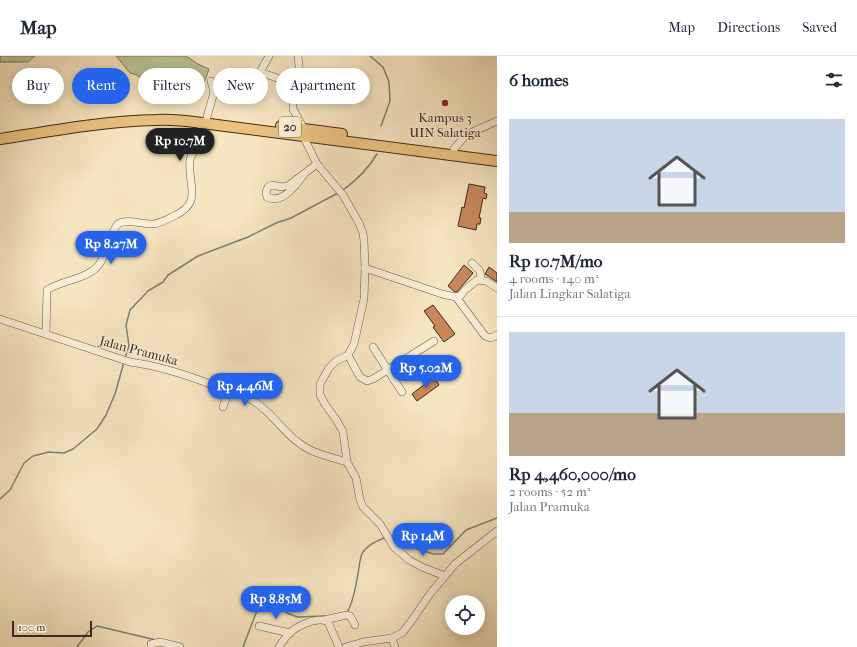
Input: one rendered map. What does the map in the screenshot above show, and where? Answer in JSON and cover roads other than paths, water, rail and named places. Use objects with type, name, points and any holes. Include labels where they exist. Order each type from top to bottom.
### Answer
[{"type":"highway","name":"20","points":[[0,132],[82,120],[129,115],[169,114],[205,120],[497,155]]},
{"type":"highway","name":"20","points":[[0,139],[83,126],[136,121],[205,120]]},
{"type":"highway","name":"20","points":[[303,132],[497,161]]},
{"type":"street","points":[[262,68],[269,56]]},
{"type":"street","points":[[298,56],[300,68]]},
{"type":"street","points":[[211,81],[213,88]]},
{"type":"street","points":[[46,334],[47,290],[70,281],[96,268],[106,254],[117,224],[124,222],[156,224],[184,211],[188,207],[192,192],[190,159],[198,145],[213,95]]},
{"type":"street","points":[[293,104],[292,106],[317,164],[343,195],[362,229],[364,241],[364,299],[354,344],[348,355],[329,368],[320,384],[319,390],[322,399],[343,432],[347,462],[356,478],[360,500],[363,507],[380,524],[394,547],[409,560],[445,576]]},
{"type":"street","points":[[454,149],[466,136],[497,121]]},
{"type":"street","points":[[305,173],[286,194],[276,199],[267,197],[266,192],[268,187],[272,185],[285,187],[317,164]]},
{"type":"street","points":[[472,263],[480,271],[481,280]]},
{"type":"street","points":[[365,268],[442,294],[456,297],[460,296],[477,280],[486,281],[497,288]]},
{"type":"street","points":[[456,297],[485,336],[491,338],[497,335]]},
{"type":"street","name":"Jalan Pramuka","points":[[0,319],[130,362],[148,364],[192,377],[244,396],[262,408],[305,447],[325,456],[347,462]]},
{"type":"street","points":[[348,355],[360,377],[364,380],[370,381],[434,341]]},
{"type":"street","points":[[373,347],[402,392]]},
{"type":"street","points":[[223,407],[229,390]]},
{"type":"street","points":[[346,647],[363,642],[392,638],[402,633],[455,564],[468,552],[497,531]]},
{"type":"street","points":[[279,647],[290,633],[302,625],[319,619],[324,620],[348,615],[355,625]]},
{"type":"street","points":[[324,620],[328,622],[338,647]]},
{"type":"street","points":[[259,626],[290,633]]},
{"type":"street","points":[[392,638],[395,647]]},
{"type":"street","points":[[151,644],[160,642],[180,647]]},
{"type":"waterway","points":[[370,56],[383,67],[389,82],[390,101],[381,126]]},
{"type":"waterway","points":[[343,190],[362,174],[377,154]]},
{"type":"waterway","points":[[125,358],[129,346],[126,325],[130,310],[148,291],[163,282],[168,275],[198,256],[248,237],[276,223],[291,218],[338,193]]},
{"type":"waterway","points":[[0,499],[10,490],[24,463],[33,456],[49,452],[64,453],[73,449],[97,429],[106,415],[115,394],[124,362]]},
{"type":"waterway","points":[[394,541],[433,554],[443,554],[466,530],[497,518]]},
{"type":"waterway","points":[[346,613],[353,597],[362,553],[367,547],[378,540],[384,538],[386,539]]},
{"type":"waterway","points":[[243,647],[261,600],[268,598],[287,613],[297,617],[325,616]]},
{"type":"waterway","points":[[77,647],[88,632],[97,626],[156,640]]},
{"type":"place","name":"Kampus 3 UIN Salatiga","points":[[445,103]]}]
